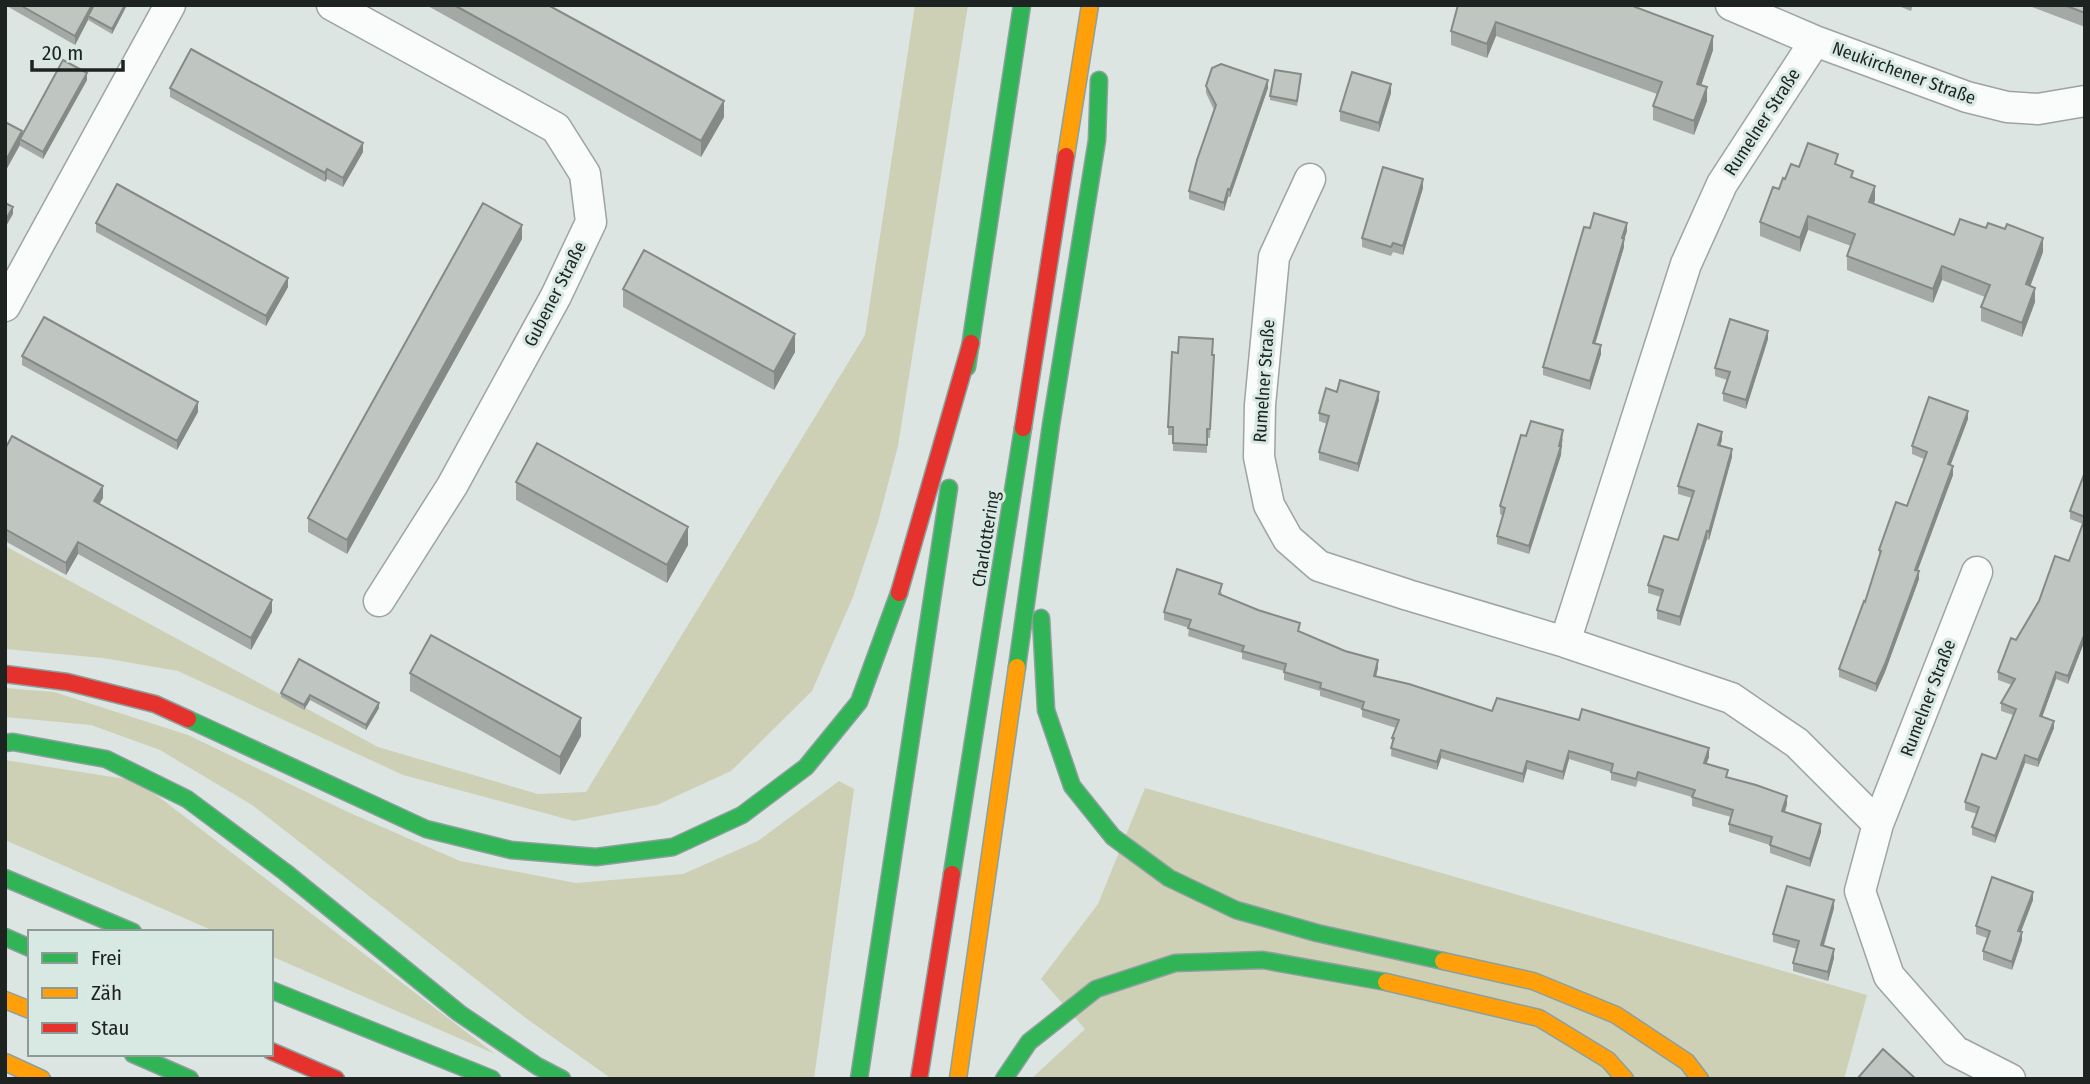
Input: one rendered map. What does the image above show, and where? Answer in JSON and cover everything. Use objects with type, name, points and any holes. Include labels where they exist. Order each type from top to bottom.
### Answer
[{"type":"highway","points":[[859,1079],[1022,5]]},
{"type":"highway","name":"Charlottering","points":[[919,1079],[1090,5]]},
{"type":"highway","points":[[958,1079],[1051,425],[1097,140],[1100,5]]},
{"type":"highway","points":[[5,674],[67,682],[155,704],[426,829],[510,850],[596,857],[673,847],[742,815],[806,767],[859,702],[895,605],[971,343]]},
{"type":"highway","points":[[1051,425],[1041,622],[1046,710],[1072,786],[1113,837],[1170,878],[1236,910],[1317,933],[1533,981],[1616,1015],[1687,1062],[1700,1079]]},
{"type":"highway","points":[[5,743],[13,742],[106,759],[187,799],[285,872],[459,1013],[537,1066],[562,1079]]},
{"type":"highway","points":[[5,878],[128,930]]},
{"type":"highway","points":[[5,937],[28,946]]},
{"type":"highway","points":[[1004,1079],[1029,1042],[1096,989],[1175,963],[1263,960],[1393,983],[1539,1018],[1608,1060],[1625,1079]]},
{"type":"highway","points":[[273,991],[492,1079]]},
{"type":"highway","points":[[5,999],[28,1009]]},
{"type":"highway","points":[[273,1052],[336,1079]]},
{"type":"highway","points":[[138,1056],[190,1079]]},
{"type":"highway","points":[[5,1062],[42,1079]]},
{"type":"street","points":[[5,306],[170,5]]},
{"type":"street","name":"Gubener Straße","points":[[332,5],[556,128],[585,174],[591,222],[556,296],[452,486],[379,601]]},
{"type":"street","name":"Neukirchener Straße","points":[[1731,5],[1815,41],[1968,97],[2007,107],[2038,109],[2085,101]]},
{"type":"street","name":"Rumelner Straße","points":[[1565,642],[1686,264],[1722,184],[1815,41]]},
{"type":"street","name":"Rumelner Straße","points":[[1310,179],[1274,257],[1260,405],[1259,457],[1269,505],[1288,539],[1319,566],[1565,642],[1731,698],[1797,743],[1878,824]]},
{"type":"street","name":"Rumelner Straße","points":[[1977,572],[1878,824],[1860,891],[1889,976],[1955,1051],[2010,1079]]},
{"type":"green space","points":[[915,5],[968,5],[898,446],[878,522],[853,597],[812,691],[731,771],[657,805],[574,821],[403,775],[178,671],[103,658],[5,649],[5,546],[378,747],[538,794],[586,792],[865,335]]},
{"type":"green space","points":[[5,688],[54,692],[188,735],[348,812],[460,861],[576,883],[683,874],[758,841],[839,781],[854,789],[814,1079],[612,1079],[527,1019],[252,805],[160,750],[91,725],[5,717]]},
{"type":"green space","points":[[5,760],[138,781],[495,1054],[273,957],[273,930],[211,930],[5,840]]},
{"type":"green space","points":[[1145,788],[1867,995],[1844,1079],[1031,1079],[1085,1029],[1041,979],[1098,904]]},
{"type":"building","points":[[20,5],[92,5],[75,36]]},
{"type":"building","points":[[94,5],[125,5],[112,29],[88,16]]},
{"type":"building","points":[[454,5],[548,5],[724,101],[701,141]]},
{"type":"building","points":[[1458,5],[1636,5],[1635,7],[1713,36],[1697,84],[1707,87],[1694,121],[1653,106],[1662,82],[1496,22],[1487,44],[1451,31]]},
{"type":"building","points":[[2064,5],[2085,5],[2085,13]]},
{"type":"building","points":[[191,49],[363,143],[343,178],[327,169],[325,173],[170,88]]},
{"type":"building","points":[[63,60],[87,73],[43,152],[20,139]]},
{"type":"building","points":[[1221,64],[1268,80],[1224,203],[1189,191],[1216,105],[1206,86],[1212,68]]},
{"type":"building","points":[[1275,70],[1301,74],[1297,101],[1270,96]]},
{"type":"building","points":[[1352,72],[1391,84],[1379,123],[1340,111]]},
{"type":"building","points":[[5,122],[22,131],[5,162]]},
{"type":"building","points":[[1808,143],[1838,154],[1835,164],[1853,171],[1851,177],[1875,186],[1869,202],[1954,235],[1960,219],[1986,228],[1988,223],[2005,229],[2007,224],[2043,238],[2026,284],[2035,288],[2022,323],[1981,307],[1990,285],[1942,266],[1933,289],[1847,256],[1855,234],[1808,216],[1800,238],[1760,222],[1773,187],[1779,189],[1791,164],[1799,167]]},
{"type":"building","points":[[1383,167],[1423,179],[1403,246],[1393,243],[1391,247],[1362,238]]},
{"type":"building","points":[[117,184],[288,278],[266,316],[96,223]]},
{"type":"building","points":[[5,203],[13,207],[5,221]]},
{"type":"building","points":[[483,203],[522,225],[347,540],[308,518]]},
{"type":"building","points":[[1594,213],[1627,223],[1593,343],[1601,345],[1590,381],[1543,367],[1584,227],[1590,228]]},
{"type":"building","points":[[644,250],[795,334],[774,372],[623,289]]},
{"type":"building","points":[[44,317],[198,402],[177,441],[22,356]]},
{"type":"building","points":[[1730,319],[1768,331],[1746,400],[1723,393],[1730,372],[1715,368]]},
{"type":"building","points":[[1179,337],[1213,339],[1207,445],[1173,443],[1173,427],[1168,427],[1172,352],[1178,353]]},
{"type":"building","points":[[1340,380],[1379,392],[1358,464],[1319,452],[1329,416],[1319,413],[1326,388],[1337,392]]},
{"type":"building","points":[[1929,397],[1968,411],[1948,464],[1953,466],[1915,570],[1919,571],[1876,684],[1839,669],[1865,602],[1896,502],[1907,506],[1927,452],[1912,446]]},
{"type":"building","points":[[1531,421],[1563,430],[1561,446],[1529,546],[1497,536],[1505,508],[1500,506],[1521,435],[1526,436]]},
{"type":"building","points":[[1698,424],[1722,432],[1718,445],[1732,449],[1709,532],[1707,531],[1680,617],[1657,610],[1663,590],[1648,585],[1664,536],[1678,540],[1694,491],[1678,486]]},
{"type":"building","points":[[12,436],[103,486],[94,501],[272,600],[251,638],[78,542],[66,563],[5,529],[5,449]]},
{"type":"building","points":[[537,443],[688,527],[667,565],[516,482]]},
{"type":"building","points":[[2085,472],[2085,517],[2070,511]]},
{"type":"building","points":[[2085,518],[2085,633],[2068,676],[2056,672],[2040,716],[2054,721],[2038,760],[2025,755],[1995,836],[1972,827],[1979,807],[1965,802],[1982,754],[1996,759],[2016,709],[2001,703],[2015,679],[1998,672],[2011,638],[2016,640],[2039,601],[2055,556],[2069,561]]},
{"type":"building","points":[[1177,569],[1222,584],[1219,594],[1300,623],[1298,631],[1345,651],[1378,660],[1374,676],[1409,684],[1492,711],[1497,698],[1579,720],[1582,709],[1709,748],[1704,763],[1728,770],[1726,777],[1787,796],[1782,811],[1821,824],[1810,859],[1770,845],[1772,837],[1729,824],[1733,810],[1692,797],[1695,790],[1638,772],[1636,779],[1611,772],[1613,764],[1569,751],[1563,772],[1527,761],[1523,774],[1441,750],[1437,762],[1391,748],[1399,720],[1362,709],[1364,702],[1320,688],[1321,683],[1284,672],[1286,664],[1242,651],[1244,646],[1188,628],[1191,620],[1164,612]]},
{"type":"building","points":[[431,635],[581,718],[560,757],[410,673]]},
{"type":"building","points":[[299,659],[379,703],[366,725],[310,695],[304,705],[281,693]]},
{"type":"building","points":[[1992,877],[2033,892],[2018,931],[2022,932],[2012,962],[1983,951],[1990,931],[1976,926]]},
{"type":"building","points":[[1787,886],[1834,900],[1821,945],[1834,949],[1828,972],[1793,963],[1799,941],[1773,934]]},
{"type":"building","points":[[1883,1049],[1916,1079],[1857,1079]]},
{"type":"traffic: fast","points":[[967,367],[1022,5]]},
{"type":"traffic: fast","points":[[1017,667],[1051,425],[1097,140],[1099,80]]},
{"type":"traffic: fast","points":[[952,874],[1023,428]]},
{"type":"traffic: fast","points":[[859,1079],[949,488]]},
{"type":"traffic: fast","points":[[188,719],[426,829],[511,850],[596,857],[673,847],[742,815],[806,767],[859,702],[899,593]]},
{"type":"traffic: fast","points":[[1041,618],[1046,710],[1072,786],[1113,837],[1169,878],[1236,910],[1317,933],[1443,961]]},
{"type":"traffic: fast","points":[[5,743],[13,742],[106,759],[187,799],[285,872],[459,1013],[537,1066],[562,1079]]},
{"type":"traffic: fast","points":[[5,878],[128,930]]},
{"type":"traffic: fast","points":[[5,937],[28,947]]},
{"type":"traffic: fast","points":[[1004,1079],[1029,1042],[1096,989],[1175,963],[1263,960],[1386,982]]},
{"type":"traffic: fast","points":[[273,991],[492,1079]]},
{"type":"traffic: fast","points":[[138,1056],[190,1079]]},
{"type":"traffic: slow","points":[[1066,156],[1090,5]]},
{"type":"traffic: slow","points":[[958,1079],[1017,667]]},
{"type":"traffic: slow","points":[[1443,961],[1533,981],[1616,1015],[1687,1062],[1700,1079]]},
{"type":"traffic: slow","points":[[1386,982],[1539,1018],[1608,1060],[1625,1079]]},
{"type":"traffic: slow","points":[[5,1000],[28,1009]]},
{"type":"traffic: slow","points":[[5,1062],[42,1079]]},
{"type":"traffic: jam","points":[[1023,428],[1066,156]]},
{"type":"traffic: jam","points":[[899,593],[971,343]]},
{"type":"traffic: jam","points":[[5,674],[67,682],[155,704],[188,719]]},
{"type":"traffic: jam","points":[[919,1079],[952,874]]},
{"type":"traffic: jam","points":[[273,1052],[336,1079]]}]
